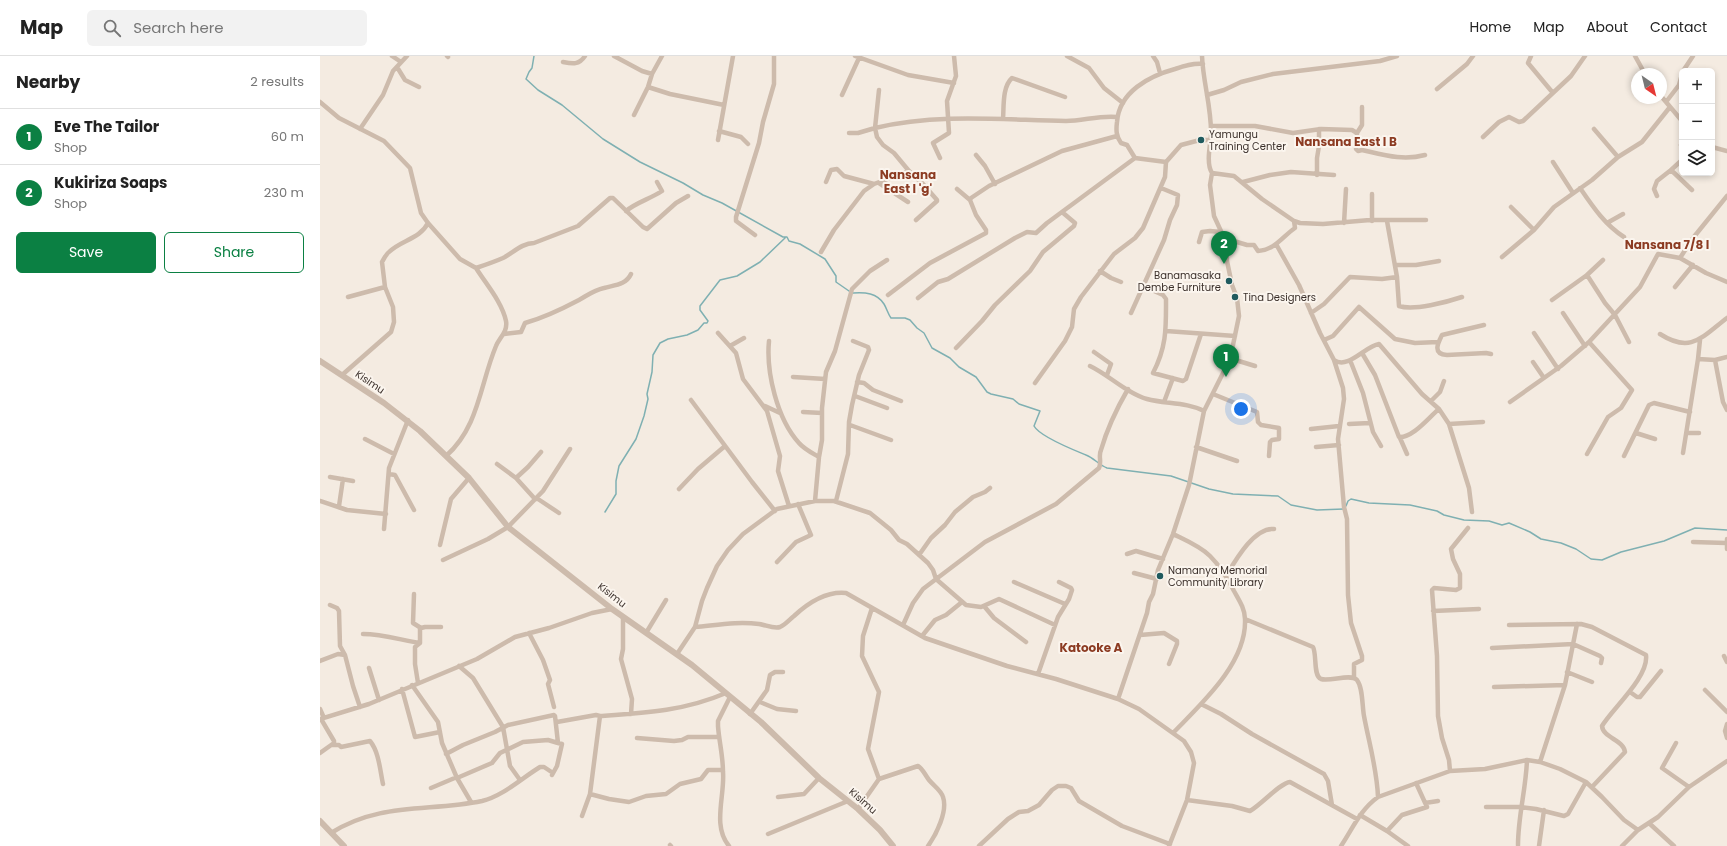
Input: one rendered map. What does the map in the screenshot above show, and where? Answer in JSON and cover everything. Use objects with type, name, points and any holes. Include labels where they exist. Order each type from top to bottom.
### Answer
[{"type":"street","points":[[392,56],[401,62]]},
{"type":"street","points":[[360,129],[383,95],[389,78],[407,56]]},
{"type":"street","points":[[563,62],[576,64],[581,62],[585,56]]},
{"type":"street","points":[[614,56],[642,71],[652,74]]},
{"type":"street","points":[[634,116],[648,87],[652,74],[662,56]]},
{"type":"street","points":[[718,140],[733,56]]},
{"type":"street","points":[[755,235],[736,221],[757,150],[774,84],[774,56]]},
{"type":"street","points":[[940,158],[933,143],[949,133],[947,100],[954,83],[956,71],[954,56]]},
{"type":"street","points":[[1067,56],[1089,68],[1104,88],[1123,103]]},
{"type":"street","points":[[1152,56],[1159,64],[1160,74]]},
{"type":"street","points":[[1118,699],[1140,635],[1162,559],[1173,534],[1190,483],[1204,411],[1229,358],[1235,336],[1238,316],[1237,298],[1228,266],[1226,242],[1216,222],[1210,185],[1212,172],[1210,170],[1211,126],[1202,56]]},
{"type":"street","points":[[1207,95],[1224,90],[1241,82],[1273,74],[1380,61],[1397,56]]},
{"type":"street","points":[[1437,89],[1467,64],[1473,56]]},
{"type":"street","points":[[1531,56],[1528,64],[1553,93]]},
{"type":"street","points":[[1482,137],[1499,122],[1509,117],[1519,122],[1523,122],[1573,73],[1585,56]]},
{"type":"street","points":[[1685,68],[1693,56]]},
{"type":"street","points":[[842,94],[857,57],[908,75],[954,83]]},
{"type":"street","points":[[1637,57],[1643,68]]},
{"type":"street","points":[[1135,158],[1128,145],[1121,143],[1117,136],[1117,117],[1123,103],[1136,87],[1160,74],[1186,65],[1203,64]]},
{"type":"street","points":[[397,67],[405,80],[419,88]]},
{"type":"street","points":[[1003,119],[1005,97],[1009,81],[1012,78],[1065,97]]},
{"type":"street","points":[[1667,101],[1677,87],[1679,81]]},
{"type":"street","points":[[648,87],[670,94],[724,105]]},
{"type":"street","points":[[879,90],[875,128],[877,137],[883,145],[894,153],[937,201],[916,220]]},
{"type":"street","points":[[320,102],[339,118],[384,141],[410,168],[421,213],[460,259],[476,268],[497,301],[506,321],[506,328],[496,346],[474,417],[463,438],[446,456]]},
{"type":"street","points":[[1667,103],[1679,118]]},
{"type":"street","points":[[1362,107],[1362,125],[1357,134],[1356,149],[1358,151],[1362,150],[1398,159],[1413,158],[1425,155]]},
{"type":"street","points":[[1502,257],[1534,230],[1550,212],[1573,193],[1618,157],[1642,142],[1670,107]]},
{"type":"street","points":[[850,133],[858,133],[875,128],[909,122],[1003,119],[1077,121],[1098,117],[1117,117]]},
{"type":"street","points":[[1211,126],[1255,126],[1294,133],[1319,130],[1352,130],[1357,134]]},
{"type":"street","points":[[1594,129],[1618,157]]},
{"type":"street","points":[[1317,175],[1319,130]]},
{"type":"street","points":[[720,131],[741,137],[748,144]]},
{"type":"street","points":[[970,200],[995,184],[1062,151],[1117,136]]},
{"type":"street","points":[[1034,383],[1065,341],[1072,327],[1076,305],[1100,271],[1114,254],[1142,231],[1161,188],[1166,173],[1166,162],[1181,145],[1197,140],[1210,140]]},
{"type":"street","points":[[1715,148],[1727,151]]},
{"type":"street","points":[[976,155],[985,166],[995,184]]},
{"type":"street","points":[[918,298],[938,282],[948,279],[1015,238],[1026,232],[1036,233],[1135,158],[1166,162]]},
{"type":"street","points":[[1554,162],[1573,193]]},
{"type":"street","points":[[1657,196],[1654,190],[1656,181],[1679,163]]},
{"type":"street","points":[[826,182],[831,170],[835,168],[844,176],[876,183],[908,202]]},
{"type":"street","points":[[1671,170],[1692,190]]},
{"type":"street","points":[[821,252],[834,230],[864,191],[876,183],[909,171]]},
{"type":"street","points":[[1212,172],[1234,176],[1243,182],[1251,191],[1294,221],[1300,223],[1323,224],[1372,220],[1426,220]]},
{"type":"street","points":[[1243,182],[1270,175],[1291,172],[1334,175]]},
{"type":"street","points":[[626,211],[662,191],[657,182]]},
{"type":"street","points":[[1131,313],[1156,260],[1177,205],[1178,195],[1161,188]]},
{"type":"street","points":[[1580,188],[1607,224],[1624,237]]},
{"type":"street","points":[[888,295],[930,263],[986,233],[986,230],[976,215],[970,200],[956,189]]},
{"type":"street","points":[[1344,222],[1346,189]]},
{"type":"street","points":[[1372,194],[1372,220]]},
{"type":"street","points":[[476,268],[505,257],[529,243],[578,226],[610,198],[612,198],[643,227],[648,229],[676,203],[688,196]]},
{"type":"street","points":[[1680,258],[1693,238],[1727,196]]},
{"type":"street","points":[[1511,207],[1534,230]]},
{"type":"street","points":[[956,348],[995,305],[1030,271],[1043,252],[1074,226],[1075,223],[1062,212]]},
{"type":"street","points":[[1607,224],[1623,214]]},
{"type":"street","points":[[1224,238],[1247,245],[1254,245],[1258,250],[1267,249],[1276,244],[1295,228],[1294,221]]},
{"type":"street","points":[[1387,221],[1398,277],[1400,306],[1406,307],[1439,304],[1462,297]]},
{"type":"street","points":[[342,375],[391,332],[394,322],[393,307],[385,287],[382,262],[389,252],[402,243],[415,238],[426,228],[428,223]]},
{"type":"street","points":[[1199,242],[1202,232],[1221,232]]},
{"type":"street","points":[[1276,244],[1299,285],[1334,360],[1343,388],[1344,399],[1339,426],[1338,445],[1347,533],[1348,595],[1351,623],[1362,656],[1362,660],[1354,664],[1354,678],[1359,685],[1364,718],[1376,769],[1378,797]]},
{"type":"street","points":[[1510,402],[1558,368],[1587,344],[1640,287],[1658,254],[1680,258],[1706,273],[1727,282]]},
{"type":"street","points":[[815,501],[822,440],[822,413],[826,372],[835,351],[852,291],[870,271],[887,260]]},
{"type":"street","points":[[1552,300],[1587,275],[1603,260]]},
{"type":"street","points":[[1395,265],[1416,265],[1439,261]]},
{"type":"street","points":[[1675,287],[1693,265]]},
{"type":"street","points":[[1100,271],[1121,282]]},
{"type":"street","points":[[504,334],[521,332],[524,323],[538,320],[578,300],[592,291],[622,283],[629,278],[631,274]]},
{"type":"street","points":[[1587,275],[1605,303],[1615,315],[1628,342]]},
{"type":"street","points":[[1311,313],[1324,304],[1350,277],[1382,279],[1398,277]]},
{"type":"street","points":[[1143,286],[1165,297],[1166,331],[1157,365],[1153,372],[1183,381],[1187,378],[1201,334]]},
{"type":"street","points":[[348,297],[385,287]]},
{"type":"street","points":[[1324,340],[1333,336],[1359,307],[1395,339],[1415,343],[1438,342]]},
{"type":"street","points":[[1562,313],[1587,344],[1632,390],[1622,408],[1608,416],[1587,454]]},
{"type":"street","points":[[1660,334],[1669,340],[1680,344],[1700,340],[1727,318]]},
{"type":"street","points":[[1484,325],[1442,335],[1438,342],[1439,352],[1443,355],[1491,354]]},
{"type":"street","points":[[1166,331],[1235,336]]},
{"type":"street","points":[[718,333],[736,353],[746,385],[767,411],[780,456],[778,471],[789,506]]},
{"type":"street","points":[[1534,333],[1558,368]]},
{"type":"street","points":[[730,346],[744,338]]},
{"type":"street","points":[[1683,453],[1700,340]]},
{"type":"street","points":[[769,341],[769,370],[780,413],[799,444],[819,457]]},
{"type":"street","points":[[836,501],[848,454],[850,426],[857,382],[869,348],[853,341]]},
{"type":"street","points":[[1334,360],[1342,363],[1379,344],[1422,394],[1431,401],[1449,424],[1469,488],[1472,512]]},
{"type":"street","points":[[1094,352],[1111,364],[1107,375]]},
{"type":"street","points":[[1362,353],[1372,368],[1407,454]]},
{"type":"street","points":[[1698,359],[1715,360],[1727,357]]},
{"type":"street","points":[[1229,358],[1254,366]]},
{"type":"street","points":[[1350,360],[1363,393],[1373,432],[1381,446]]},
{"type":"street","points":[[1715,360],[1723,402],[1727,410]]},
{"type":"street","points":[[1533,362],[1544,378]]},
{"type":"street","name":"Kisimu","points":[[321,364],[342,375],[408,420],[469,478],[508,528],[612,609],[677,654],[728,695],[819,778],[858,809],[880,830],[892,846]]},
{"type":"street","points":[[1090,366],[1107,375],[1128,390],[1147,399],[1197,408],[1204,411]]},
{"type":"street","points":[[793,377],[825,379]]},
{"type":"street","points":[[1164,402],[1173,378]]},
{"type":"street","points":[[1431,401],[1440,392],[1444,381]]},
{"type":"street","points":[[857,382],[864,383],[874,390],[902,401]]},
{"type":"street","points":[[903,625],[918,595],[936,579],[985,542],[1056,504],[1099,468],[1102,463],[1100,451],[1117,409],[1128,390]]},
{"type":"street","points":[[1213,394],[1257,412],[1258,422],[1261,425],[1279,428],[1279,439],[1272,440],[1270,442],[1269,456]]},
{"type":"street","points":[[855,396],[887,408]]},
{"type":"street","points":[[691,400],[752,482],[775,510]]},
{"type":"street","points":[[1624,456],[1650,403],[1690,412]]},
{"type":"street","points":[[762,405],[780,413]]},
{"type":"street","points":[[1400,438],[1425,424],[1430,416],[1439,410]]},
{"type":"street","points":[[803,412],[822,413]]},
{"type":"street","points":[[384,529],[390,463],[408,420]]},
{"type":"street","points":[[1449,424],[1482,422]]},
{"type":"street","points":[[1348,424],[1370,423]]},
{"type":"street","points":[[850,426],[891,440]]},
{"type":"street","points":[[1311,429],[1339,426]]},
{"type":"street","points":[[1636,433],[1655,439]]},
{"type":"street","points":[[1687,433],[1699,433]]},
{"type":"street","points":[[365,439],[394,454]]},
{"type":"street","points":[[1316,447],[1338,445]]},
{"type":"street","points":[[679,489],[698,469],[725,446]]},
{"type":"street","points":[[1196,448],[1237,461]]},
{"type":"street","points":[[443,560],[508,528],[535,499],[554,475],[570,449]]},
{"type":"street","points":[[516,478],[528,468],[541,452]]},
{"type":"street","points":[[497,464],[516,478],[535,499],[538,499],[559,512]]},
{"type":"street","points":[[389,474],[395,475],[414,510]]},
{"type":"street","points":[[330,476],[353,481]]},
{"type":"street","points":[[440,544],[451,499],[469,478]]},
{"type":"street","points":[[339,506],[343,479]]},
{"type":"street","points":[[919,555],[931,538],[945,525],[959,508],[973,497],[990,488]]},
{"type":"street","points":[[320,501],[339,506],[347,510],[386,514]]},
{"type":"street","points":[[677,654],[695,627],[702,601],[717,566],[724,555],[743,534],[775,510],[815,501],[836,501],[870,513],[891,530],[898,539],[931,566],[936,579],[962,602],[975,607],[984,606],[999,599],[1055,625]]},
{"type":"street","points":[[777,562],[796,542],[811,535],[798,504]]},
{"type":"street","points":[[1450,771],[1449,760],[1440,734],[1438,716],[1437,656],[1432,589],[1456,590],[1460,588],[1460,574],[1453,559],[1451,549],[1468,528]]},
{"type":"street","points":[[1226,576],[1246,545],[1268,529],[1274,529]]},
{"type":"street","points":[[1173,534],[1210,556],[1226,576],[1241,603],[1245,619],[1243,636],[1234,661],[1211,694],[1173,733]]},
{"type":"street","points":[[1693,542],[1727,541],[1727,549]]},
{"type":"street","points":[[1128,554],[1136,551],[1162,559]]},
{"type":"street","points":[[1134,573],[1157,579]]},
{"type":"street","points":[[1014,582],[1065,604]]},
{"type":"street","points":[[1038,674],[1055,625],[1069,599],[1072,589],[1059,582]]},
{"type":"street","points":[[695,627],[736,622],[759,624],[777,628],[782,626],[808,606],[828,595],[838,592],[846,594],[857,598],[922,636],[1007,666],[1118,699],[1138,709],[1173,733],[1184,741],[1192,752],[1194,762],[1187,800],[1169,845],[1122,826],[1080,801],[1071,788],[1066,786],[1058,786],[1052,790],[1039,805],[1028,811],[1013,815],[979,846]]},
{"type":"street","points":[[414,594],[413,623],[420,628],[441,627]]},
{"type":"street","points":[[646,633],[666,600]]},
{"type":"street","points":[[922,636],[936,620],[946,615],[962,602]]},
{"type":"street","points":[[330,605],[337,608],[339,611],[340,646],[345,655],[352,686],[360,707]]},
{"type":"street","points":[[984,606],[994,618],[1026,642]]},
{"type":"street","points":[[872,608],[863,636],[862,656],[879,692],[868,749],[879,779]]},
{"type":"street","points":[[322,719],[360,707],[477,659],[515,637],[612,609]]},
{"type":"street","points":[[1433,611],[1479,610]]},
{"type":"street","points":[[623,617],[623,649],[621,659],[632,699],[631,714]]},
{"type":"street","points":[[1245,619],[1313,647],[1319,677],[1328,680],[1354,678]]},
{"type":"street","points":[[1540,762],[1565,684],[1576,624]]},
{"type":"street","points":[[1509,625],[1576,624],[1592,627],[1646,655],[1641,672],[1630,692],[1603,724],[1602,728],[1624,747],[1625,752],[1592,787]]},
{"type":"street","points":[[420,628],[420,643]]},
{"type":"street","points":[[529,633],[547,670],[550,680],[548,684],[554,707]]},
{"type":"street","points":[[1140,635],[1164,633],[1177,641],[1169,664]]},
{"type":"street","points":[[363,634],[378,634],[389,638],[420,643]]},
{"type":"street","points":[[418,683],[415,647],[420,643]]},
{"type":"street","points":[[1492,648],[1573,644],[1600,656],[1602,658],[1601,663]]},
{"type":"street","points":[[320,661],[338,654],[345,655]]},
{"type":"street","points":[[1724,656],[1727,662]]},
{"type":"street","points":[[459,666],[473,678],[503,728],[508,748],[510,766],[520,780]]},
{"type":"street","points":[[369,668],[378,700]]},
{"type":"street","points":[[1630,692],[1637,697],[1640,697],[1661,671]]},
{"type":"street","points":[[750,714],[760,702],[767,690],[770,675],[775,672],[783,672]]},
{"type":"street","points":[[1567,672],[1592,682]]},
{"type":"street","points":[[1494,687],[1565,684]]},
{"type":"street","points":[[412,685],[435,717],[446,754],[471,802]]},
{"type":"street","points":[[402,689],[415,737],[440,732]]},
{"type":"street","points":[[1705,690],[1727,712]]},
{"type":"street","points":[[557,722],[596,715],[631,714],[687,707],[728,695]]},
{"type":"street","points":[[728,695],[718,720],[718,737],[723,770],[724,791],[720,821],[723,839],[729,846]]},
{"type":"street","points":[[760,702],[778,709],[796,711]]},
{"type":"street","points":[[1201,704],[1221,714],[1252,734],[1324,774],[1328,780],[1332,805]]},
{"type":"street","points":[[320,709],[322,719],[334,743],[332,745]]},
{"type":"street","points":[[446,754],[508,725],[552,715],[556,716],[558,743]]},
{"type":"street","points":[[582,816],[590,794],[600,716]]},
{"type":"street","points":[[1727,724],[1725,731],[1727,738]]},
{"type":"street","points":[[637,738],[674,741],[682,740],[688,737],[718,737]]},
{"type":"street","points":[[331,833],[345,824],[382,812],[411,808],[450,806],[491,797],[540,767],[544,767],[552,774],[562,744],[548,740],[528,741],[508,748],[500,753],[492,763],[431,788]]},
{"type":"street","points":[[320,753],[332,745],[339,745],[342,747],[370,741],[374,746],[377,755],[383,784]]},
{"type":"street","points":[[1676,743],[1662,768],[1689,786]]},
{"type":"street","points":[[1518,845],[1520,807],[1525,784],[1527,760]]},
{"type":"street","points":[[1341,846],[1358,817],[1371,802],[1378,797],[1450,771],[1485,768],[1527,760],[1540,762],[1560,769],[1586,782],[1624,820],[1638,830]]},
{"type":"street","points":[[1624,845],[1638,830],[1650,824],[1689,786],[1727,761]]},
{"type":"street","points":[[858,809],[879,779],[918,766],[941,792],[944,798],[944,808],[938,828],[934,838],[928,846]]},
{"type":"street","points":[[590,794],[629,802],[646,796],[666,794],[680,784],[700,779],[708,770],[723,770]]},
{"type":"street","points":[[778,797],[804,794],[819,778]]},
{"type":"street","points":[[1187,800],[1232,806],[1250,811],[1264,802],[1282,784],[1290,782],[1332,805],[1388,831],[1408,846]]},
{"type":"street","points":[[1486,808],[1520,807],[1544,810],[1566,816],[1586,782]]},
{"type":"street","points":[[1388,831],[1398,818],[1407,812],[1426,808],[1416,783]]},
{"type":"street","points":[[768,834],[848,801]]},
{"type":"street","points":[[1425,803],[1438,801]]},
{"type":"street","points":[[1539,846],[1544,810]]},
{"type":"street","points":[[320,820],[344,846]]},
{"type":"street","points":[[1650,824],[1674,846]]},
{"type":"waterway","points":[[534,56],[532,68],[526,79],[538,90],[562,105],[603,139],[640,162],[683,183],[703,195],[722,203],[783,237],[787,237],[789,241],[800,244],[825,259],[836,276],[836,282],[849,291]]},
{"type":"waterway","points":[[605,512],[616,494],[616,481],[619,466],[636,439],[644,416],[652,372],[653,355],[660,343],[668,339],[687,335],[698,330],[704,323],[707,323],[708,321],[700,310],[700,306],[720,280],[737,276],[760,262],[785,238]]},
{"type":"waterway","points":[[853,293],[866,293],[874,295],[884,304],[891,318],[905,318],[910,320],[924,333],[932,348],[950,358],[959,367],[976,377],[987,392],[1013,399],[1019,404],[1040,411],[1034,426],[1037,430],[1058,443],[1089,456],[1107,468],[1171,476],[1209,489],[1233,494],[1278,496],[1291,505],[1317,510],[1344,509]]},
{"type":"waterway","points":[[1346,506],[1348,501],[1351,499],[1369,503],[1410,505],[1437,511],[1444,515],[1464,520],[1489,521],[1502,525],[1509,523],[1530,532],[1541,539],[1561,543],[1576,549],[1591,559],[1602,560],[1621,552],[1664,541],[1695,528],[1727,530]]},
{"type":"place","name":"Yamungu Training Center","points":[[1201,140]]},
{"type":"place","name":"Kukiriza Soaps","points":[[1224,264]]},
{"type":"place","name":"Banamasaka Dembe Furniture","points":[[1229,281]]},
{"type":"place","name":"Tina Designers","points":[[1235,297]]},
{"type":"place","name":"Eve The Tailor","points":[[1226,377]]},
{"type":"place","name":"Namanya Memorial Community Library","points":[[1160,576]]},
{"type":"district","name":"Nansana East I B","points":[[1346,141]]},
{"type":"district","name":"Nansana East I 'g'","points":[[908,181]]},
{"type":"district","name":"Nansana 7/8 I","points":[[1667,244]]},
{"type":"district","name":"Katooke A","points":[[1091,647]]}]
